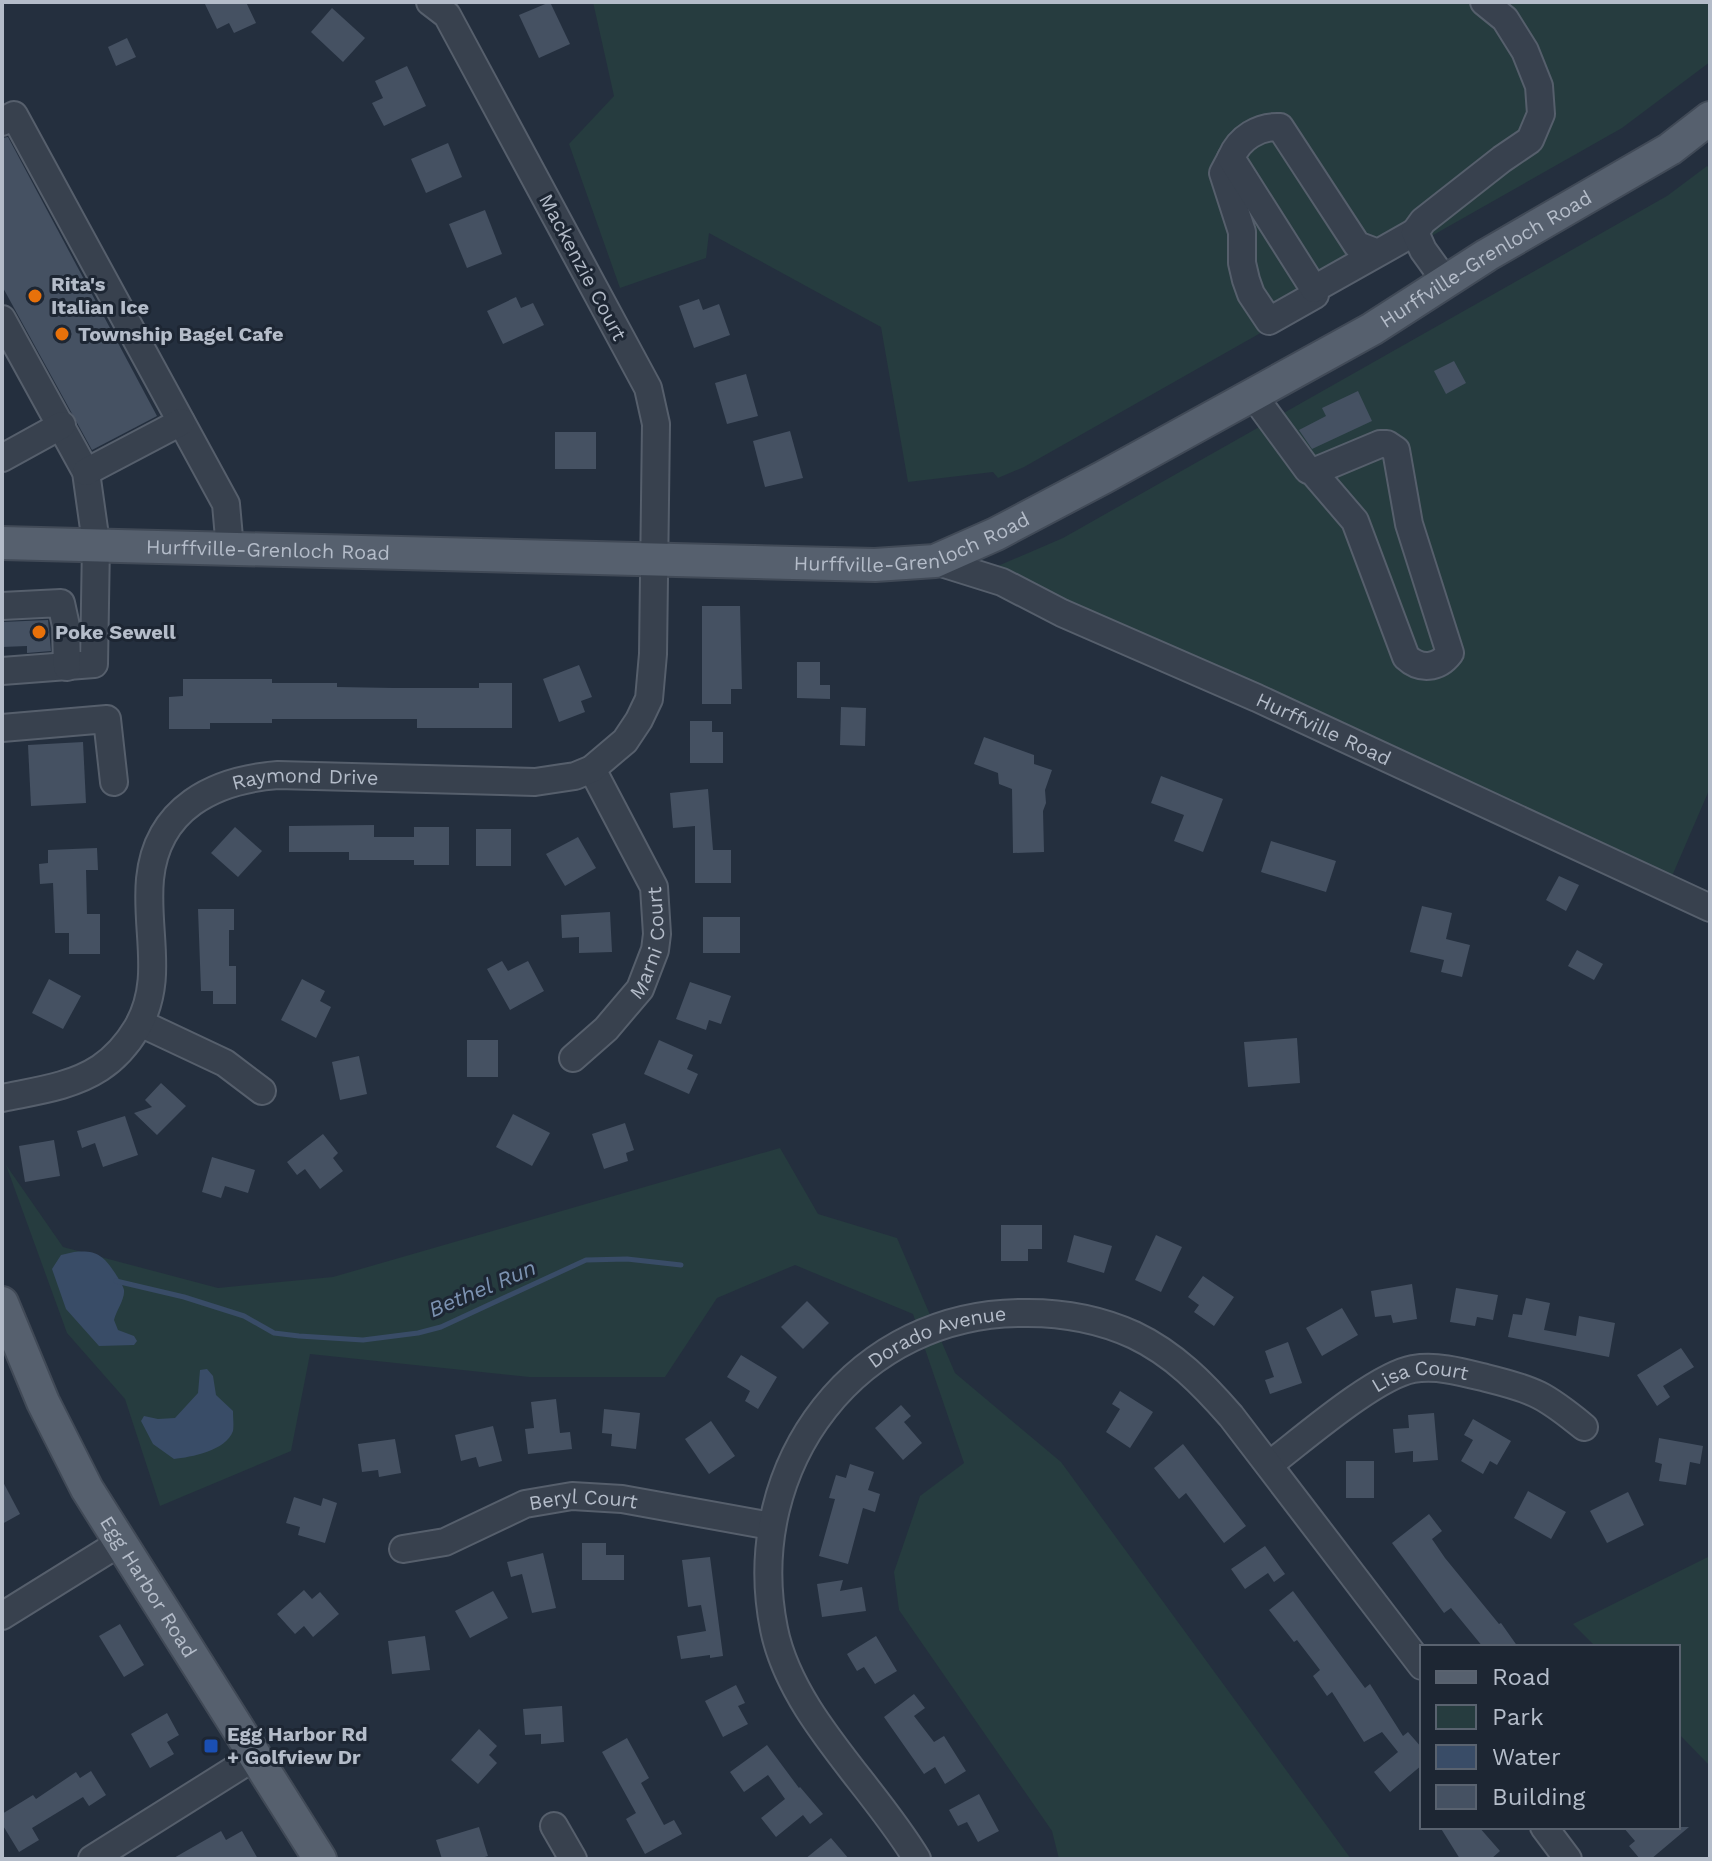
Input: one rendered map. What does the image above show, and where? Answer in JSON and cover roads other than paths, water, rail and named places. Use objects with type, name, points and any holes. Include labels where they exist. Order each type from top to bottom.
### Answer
[{"type":"main road","name":"Hurffville-Grenloch Road","points":[[2,543],[875,565],[935,561],[996,534],[1372,329],[1670,149],[1710,118]]},
{"type":"main road","name":"Egg Harbor Road","points":[[2,1303],[24,1362],[87,1489],[320,1859]]},
{"type":"street","name":"Mackenzie Court","points":[[430,2],[447,15],[648,388],[656,424],[654,559]]},
{"type":"street","points":[[1314,289],[1415,232],[1423,221],[1530,140],[1541,114],[1539,86],[1525,51],[1505,19],[1484,2]]},
{"type":"street","points":[[2,122],[14,115],[226,504],[230,549]]},
{"type":"street","points":[[1231,158],[1314,289],[1315,295],[1269,321],[1251,294],[1242,263],[1242,232],[1223,173],[1236,145],[1256,132],[1266,126],[1280,127],[1357,245],[1378,253]]},
{"type":"street","points":[[1415,232],[1423,250],[1446,282]]},
{"type":"street","points":[[2,319],[86,472],[96,543],[94,664],[2,671]]},
{"type":"street","points":[[1253,395],[1308,470],[1355,521],[1406,657],[1416,666],[1427,667],[1444,661],[1450,653],[1409,524],[1396,450],[1387,444],[1380,444],[1313,472]]},
{"type":"street","points":[[86,472],[181,422]]},
{"type":"street","points":[[2,458],[62,425]]},
{"type":"street","name":"Raymond Drive","points":[[2,1098],[57,1087],[100,1068],[115,1056],[140,1023],[154,974],[149,883],[158,846],[178,814],[212,789],[251,777],[278,775],[535,782],[575,776],[592,769],[625,741],[649,699],[654,559]]},
{"type":"street","name":"Hurffville Road","points":[[935,561],[1002,582],[1062,613],[1257,698],[1710,908]]},
{"type":"street","points":[[2,606],[61,603],[66,626],[67,667]]},
{"type":"street","points":[[2,728],[107,719],[114,782]]},
{"type":"street","name":"Marni Court","points":[[573,1058],[606,1029],[640,989],[655,950],[657,934],[654,887],[592,769]]},
{"type":"street","points":[[140,1023],[225,1063],[262,1091]]},
{"type":"street","name":"Dorado Avenue","points":[[917,1859],[802,1700],[791,1679],[774,1632],[768,1563],[771,1526],[780,1489],[795,1454],[814,1422],[851,1379],[883,1355],[927,1331],[952,1323],[1019,1312],[1065,1315],[1107,1324],[1137,1337],[1197,1378],[1269,1465],[1420,1663]]},
{"type":"street","name":"Lisa Court","points":[[1269,1465],[1370,1389],[1410,1370],[1451,1370],[1528,1388],[1554,1402],[1584,1427]]},
{"type":"street","name":"Beryl Court","points":[[403,1549],[445,1542],[508,1510],[559,1497],[613,1498],[771,1526]]},
{"type":"street","points":[[2,1616],[121,1542]]},
{"type":"street","points":[[92,1859],[256,1756]]},
{"type":"street","points":[[554,1826],[573,1859]]},
{"type":"street","points":[[1546,1829],[1568,1859]]},
{"type":"water","points":[[74,1252],[98,1255],[115,1273],[124,1294],[114,1320],[118,1330],[134,1336],[137,1341],[134,1345],[99,1346],[66,1309],[52,1269],[61,1255]]},
{"type":"water","points":[[207,1369],[213,1376],[216,1395],[233,1411],[233,1431],[216,1448],[174,1459],[153,1444],[141,1421],[144,1416],[175,1418],[198,1393],[200,1370]]},
{"type":"waterway","name":"Bethel Run","points":[[116,1281],[184,1297],[244,1316],[274,1333],[363,1340],[441,1327],[586,1260],[627,1259],[681,1265]]},
{"type":"place","name":"Rita's Italian Ice","points":[[35,296]]},
{"type":"place","name":"Township Bagel Cafe","points":[[62,334]]},
{"type":"place","name":"Poke Sewell","points":[[39,632]]},
{"type":"place","name":"Egg Harbor Rd + Golfview Dr","points":[[211,1746]]}]
